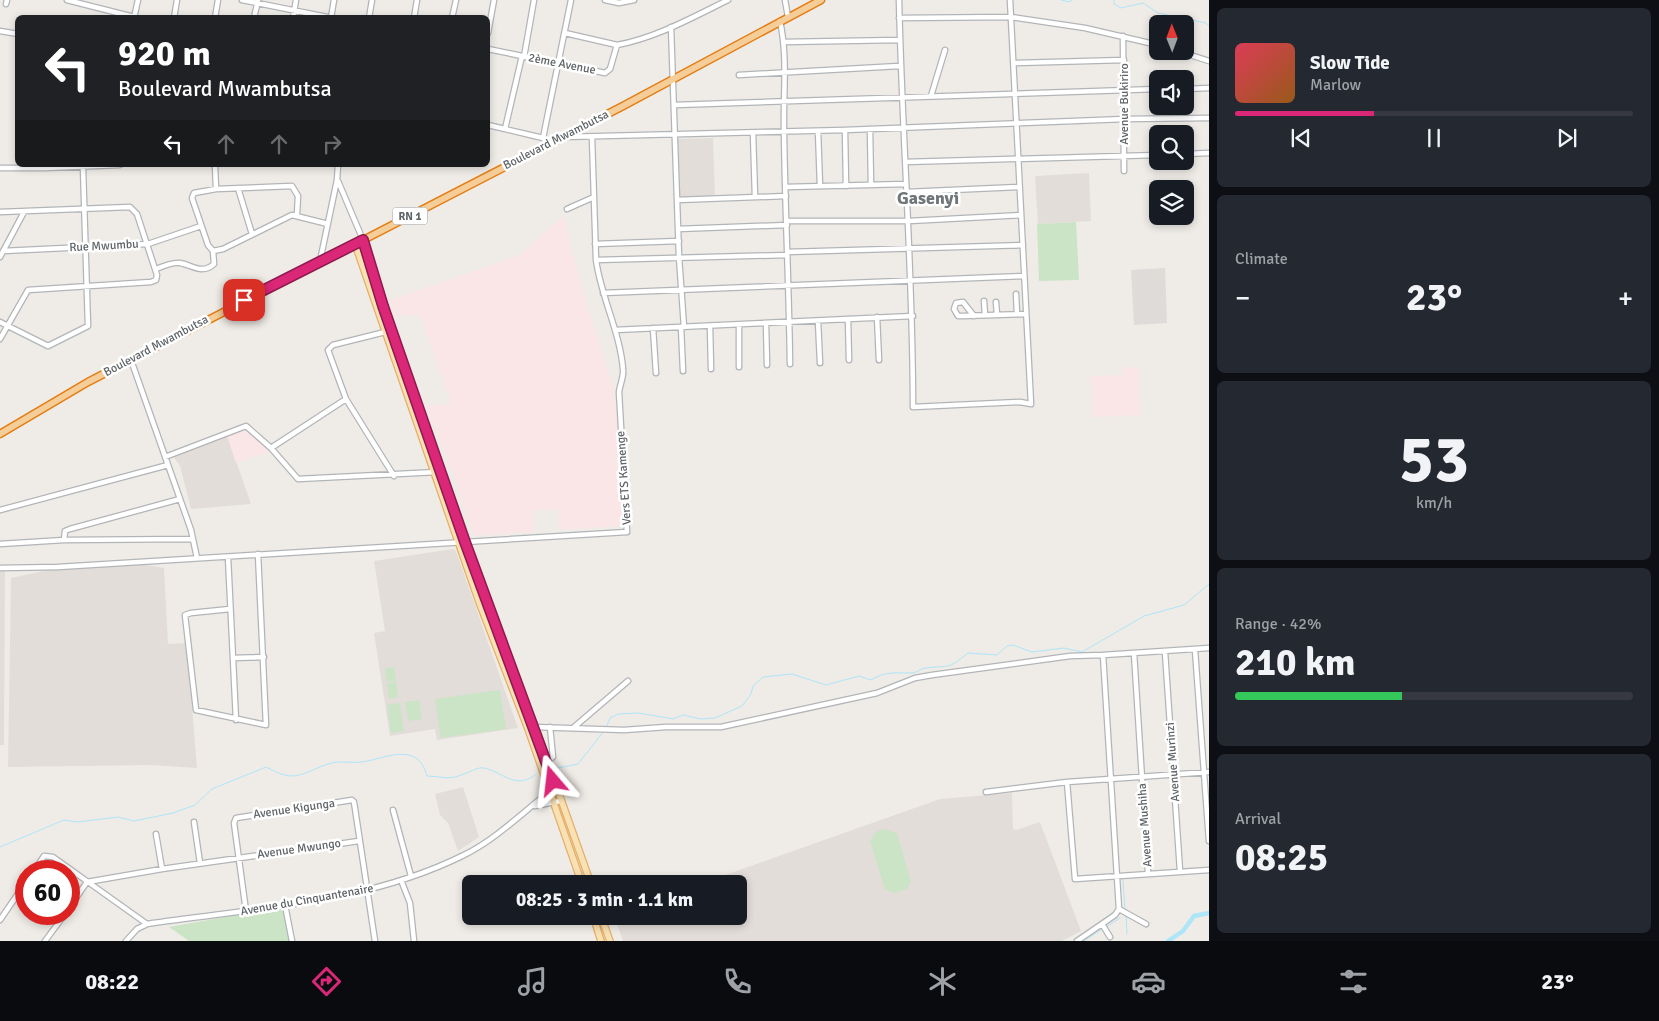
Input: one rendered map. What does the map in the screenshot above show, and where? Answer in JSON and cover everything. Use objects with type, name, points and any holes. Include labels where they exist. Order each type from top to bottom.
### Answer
[{"type":"highway","name":"Boulevard Mwambutsa","points":[[0,434],[51,402],[821,0]]},
{"type":"main road","points":[[363,240],[462,543],[579,875]]},
{"type":"main road","points":[[355,244],[411,408],[438,472]]},
{"type":"main road","points":[[411,408],[418,405]]},
{"type":"main road","points":[[462,543],[535,726],[556,790],[577,841],[588,875]]},
{"type":"main road","points":[[596,925],[602,941]]},
{"type":"main road","points":[[604,925],[610,941]]},
{"type":"main road","points":[[599,934],[607,932]]},
{"type":"street","points":[[66,0],[126,15]]},
{"type":"street","points":[[134,15],[138,0]]},
{"type":"street","points":[[174,15],[177,0]]},
{"type":"street","points":[[216,15],[218,0]]},
{"type":"street","points":[[242,0],[319,15]]},
{"type":"street","points":[[293,15],[296,0]]},
{"type":"street","points":[[331,15],[334,0]]},
{"type":"street","points":[[370,15],[372,0]]},
{"type":"street","points":[[414,15],[417,0]]},
{"type":"street","points":[[453,15],[456,0]]},
{"type":"street","points":[[490,22],[494,0]]},
{"type":"street","points":[[505,129],[523,56],[534,0]]},
{"type":"street","points":[[543,138],[571,0]]},
{"type":"street","points":[[605,0],[619,3],[634,0]]},
{"type":"street","points":[[565,33],[617,46],[634,42],[671,27],[728,0]]},
{"type":"street","points":[[785,0],[788,17]]},
{"type":"street","points":[[898,0],[901,97],[912,282],[913,407],[1020,402],[1032,404],[1010,0]]},
{"type":"street","points":[[255,15],[258,2]]},
{"type":"street","points":[[899,18],[1011,17],[1085,28],[1149,43]]},
{"type":"street","points":[[780,21],[786,71],[784,132],[790,364]]},
{"type":"street","points":[[671,27],[683,371]]},
{"type":"street","points":[[0,31],[15,34]]},
{"type":"street","name":"Avenue Bukiriro","points":[[1123,36],[1124,171]]},
{"type":"street","points":[[784,42],[899,40]]},
{"type":"street","name":"2ème Avenue","points":[[490,49],[608,72],[617,46]]},
{"type":"street","points":[[931,96],[945,50]]},
{"type":"street","points":[[1194,56],[1209,61]]},
{"type":"street","points":[[1014,63],[1124,60]]},
{"type":"street","points":[[739,75],[900,66]]},
{"type":"street","points":[[1194,89],[1209,88]]},
{"type":"street","points":[[675,105],[1149,90]]},
{"type":"street","points":[[561,137],[592,138],[1125,119],[1209,118]]},
{"type":"street","points":[[490,126],[543,138],[548,144]]},
{"type":"street","points":[[870,129],[871,185]]},
{"type":"street","points":[[844,130],[846,186]]},
{"type":"street","points":[[818,131],[820,186]]},
{"type":"street","points":[[753,133],[756,197]]},
{"type":"street","points":[[592,138],[596,260],[603,293],[615,330],[913,316]]},
{"type":"street","points":[[1194,154],[1209,153]]},
{"type":"street","points":[[905,162],[1149,155]]},
{"type":"street","points":[[0,168],[95,167]]},
{"type":"street","points":[[215,167],[216,189]]},
{"type":"street","points":[[320,261],[338,180],[338,167]]},
{"type":"street","points":[[0,322],[44,345],[53,345],[88,326],[83,168]]},
{"type":"street","points":[[338,180],[363,240]]},
{"type":"street","points":[[786,187],[906,184]]},
{"type":"street","points":[[156,269],[175,263],[194,269],[211,267],[214,264],[213,251],[208,246],[192,195],[216,189],[292,186],[298,196],[297,214]]},
{"type":"street","points":[[907,192],[1019,187]]},
{"type":"street","points":[[238,188],[252,234]]},
{"type":"street","points":[[677,200],[786,196]]},
{"type":"street","points":[[568,209],[594,197]]},
{"type":"street","points":[[0,212],[132,208],[137,214],[156,269],[156,280],[151,282],[28,290],[0,339]]},
{"type":"street","points":[[0,257],[24,212]]},
{"type":"street","points":[[213,251],[223,250],[252,234],[297,214],[328,224]]},
{"type":"street","points":[[678,228],[787,223],[909,221],[1021,215]]},
{"type":"street","name":"Rue Mwumbu","points":[[3,251],[148,244],[201,226]]},
{"type":"street","points":[[595,244],[678,241]]},
{"type":"street","points":[[596,260],[1023,245]]},
{"type":"street","points":[[603,293],[1024,276]]},
{"type":"street","points":[[1016,294],[1017,314]]},
{"type":"street","points":[[984,301],[985,316]]},
{"type":"street","points":[[974,316],[968,305],[963,302],[956,303],[954,309],[958,316],[974,316],[985,316],[1026,314]]},
{"type":"street","points":[[996,302],[997,315]]},
{"type":"street","points":[[877,317],[879,360]]},
{"type":"street","points":[[848,319],[849,360]]},
{"type":"street","points":[[818,321],[820,363]]},
{"type":"street","points":[[766,324],[767,365]]},
{"type":"street","points":[[738,325],[739,367]]},
{"type":"street","points":[[710,326],[712,369]]},
{"type":"street","points":[[653,328],[656,373]]},
{"type":"street","name":"Vers ETS Kamenge","points":[[462,543],[628,532],[619,392],[623,371],[615,330]]},
{"type":"street","points":[[385,332],[330,347],[328,354],[346,399],[394,476]]},
{"type":"street","points":[[131,360],[180,499],[197,558]]},
{"type":"street","points":[[272,448],[346,399]]},
{"type":"street","points":[[165,457],[246,426],[272,448],[298,479],[394,476],[438,472]]},
{"type":"street","points":[[0,510],[168,465]]},
{"type":"street","points":[[64,540],[65,531],[70,529],[180,499]]},
{"type":"street","points":[[0,544],[64,540],[193,539]]},
{"type":"street","points":[[0,568],[377,546],[462,543]]},
{"type":"street","points":[[230,609],[191,612],[185,618],[196,712],[267,725],[258,554]]},
{"type":"street","points":[[228,556],[236,720]]},
{"type":"street","points":[[528,729],[535,726],[624,730],[729,726],[876,693],[915,678],[932,675],[1070,656],[1209,648]]},
{"type":"street","points":[[1195,650],[1206,772],[1209,840]]},
{"type":"street","name":"Avenue Murinzi","points":[[1165,652],[1180,871]]},
{"type":"street","name":"Avenue Mushiha","points":[[1134,653],[1148,874]]},
{"type":"street","points":[[1102,655],[1119,910]]},
{"type":"street","points":[[234,658],[264,657]]},
{"type":"street","points":[[572,728],[628,681]]},
{"type":"street","points":[[541,767],[548,765],[554,755],[550,727]]},
{"type":"street","points":[[986,792],[1067,782],[1206,772]]},
{"type":"street","points":[[1067,782],[1073,878],[1077,880],[1209,870]]},
{"type":"street","points":[[549,792],[556,790]]},
{"type":"street","name":"Avenue du Cinquantenaire","points":[[147,924],[284,905],[367,890],[401,880],[464,855],[533,806],[549,792]]},
{"type":"street","name":"Avenue Kigunga","points":[[239,858],[235,819],[238,817],[352,800],[354,802],[375,941]]},
{"type":"street","points":[[533,806],[560,801]]},
{"type":"street","points":[[393,810],[411,876]]},
{"type":"street","points":[[194,822],[200,863]]},
{"type":"street","points":[[156,834],[162,869]]},
{"type":"street","name":"Avenue Mwungo","points":[[88,882],[200,863],[359,841]]},
{"type":"street","points":[[41,860],[44,856],[53,857],[57,860]]},
{"type":"street","points":[[239,858],[246,911]]},
{"type":"street","points":[[80,876],[147,924],[136,930],[126,941]]},
{"type":"street","points":[[401,880],[411,910],[414,941]]},
{"type":"street","points":[[80,893],[88,882]]},
{"type":"street","points":[[0,920],[15,898]]},
{"type":"street","points":[[284,905],[292,941]]},
{"type":"street","points":[[1119,910],[1146,924]]},
{"type":"street","points":[[1081,940],[1119,910]]},
{"type":"street","points":[[1102,924],[1110,937]]},
{"type":"street","points":[[45,941],[56,925]]},
{"type":"shaded area","points":[[713,138],[715,196],[679,198],[677,139]]},
{"type":"shaded area","points":[[1089,173],[1091,221],[1038,224],[1035,176]]},
{"type":"shaded area","points":[[563,216],[582,288],[613,389],[621,439],[625,526],[559,530],[558,509],[533,510],[534,532],[474,536],[453,472],[426,405],[448,405],[450,400],[420,315],[394,316],[391,300],[520,255]]},
{"type":"shaded area","points":[[1165,268],[1167,323],[1134,325],[1131,270]]},
{"type":"shaded area","points":[[1138,367],[1140,415],[1093,417],[1091,376],[1123,375],[1123,368]]},
{"type":"shaded area","points":[[242,426],[259,439],[270,451],[236,463],[225,430]]},
{"type":"shaded area","points":[[226,432],[251,504],[191,509],[180,466],[171,453]]},
{"type":"shaded area","points":[[453,549],[456,551],[518,728],[437,740],[435,729],[390,736],[374,633],[385,631],[374,561]]},
{"type":"shaded area","points":[[136,563],[164,568],[168,644],[187,643],[197,768],[151,765],[8,767],[11,578],[58,568]]},
{"type":"shaded area","points":[[0,571],[5,571],[4,745],[0,745]]},
{"type":"shaded area","points":[[463,787],[479,837],[458,851],[448,823],[440,815],[435,794]]},
{"type":"shaded area","points":[[1012,793],[1013,829],[1016,830],[1040,822],[1081,931],[1062,941],[623,941],[617,925],[747,925],[747,875],[725,875],[940,799]]},
{"type":"green space","points":[[1076,222],[1079,280],[1039,281],[1037,224]]},
{"type":"green space","points":[[394,667],[396,681],[387,682],[385,668]]},
{"type":"green space","points":[[396,682],[398,697],[389,699],[387,684]]},
{"type":"green space","points":[[500,690],[506,729],[441,738],[435,699]]},
{"type":"green space","points":[[419,700],[422,719],[408,721],[405,702]]},
{"type":"green space","points":[[400,703],[404,731],[391,733],[387,705]]},
{"type":"green space","points":[[884,829],[897,833],[911,882],[907,889],[894,893],[885,890],[870,841],[876,832]]},
{"type":"green space","points":[[286,906],[294,941],[189,941],[169,927]]},
{"type":"waterway","points":[[1061,0],[1070,2],[1072,0]]},
{"type":"waterway","points":[[1114,0],[1114,4],[1121,8],[1143,3],[1158,13],[1206,23],[1209,26]]},
{"type":"waterway","points":[[606,728],[610,718],[618,714],[639,713],[673,719],[683,715],[701,719],[715,718],[742,706],[751,694],[753,686],[763,677],[792,674],[826,685],[859,676],[871,680],[886,674],[914,673],[924,668],[948,666],[968,653],[997,655],[1007,646],[1013,645],[1032,652],[1064,648],[1082,652],[1144,616],[1184,605],[1209,584]]},
{"type":"waterway","points":[[552,769],[578,764],[604,731]]},
{"type":"waterway","points":[[0,847],[64,820],[77,822],[118,817],[134,821],[173,813],[195,805],[212,789],[266,767],[285,775],[297,776],[334,762],[362,762],[399,754],[416,758],[423,765],[427,776],[452,777],[482,768],[491,770],[509,779],[521,781],[535,775]]},
{"type":"waterway","points":[[1123,880],[1125,910]]},
{"type":"waterway","points":[[1168,941],[1183,931],[1194,916],[1209,913]]},
{"type":"waterway","points":[[1126,914],[1127,934]]},
{"type":"waterway","points":[[1106,927],[1120,918]]},
{"type":"waterway","points":[[1084,941],[1102,929]]},
{"type":"district","name":"Gasenyi","points":[[928,198]]},
{"type":"route","points":[[244,300],[363,240],[383,306],[465,542],[506,656],[535,726],[553,781]]}]
